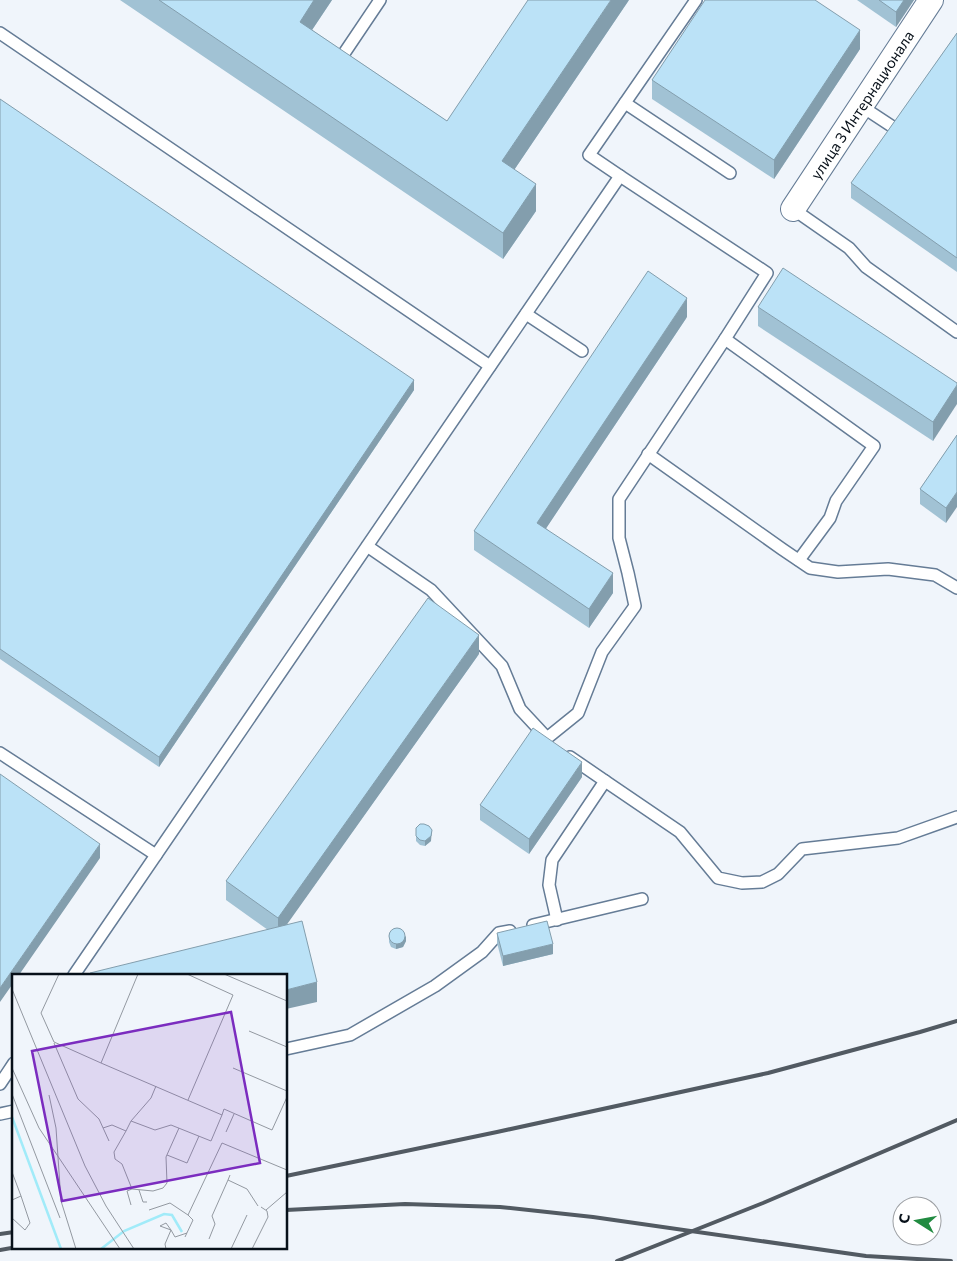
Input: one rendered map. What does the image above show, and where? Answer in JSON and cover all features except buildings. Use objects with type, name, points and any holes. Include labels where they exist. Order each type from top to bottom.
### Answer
[{"type":"street","name":"улица 3 Интернационала","points":[[793,210],[932,0]]},
{"type":"lane","points":[[345,52],[380,0]]},
{"type":"lane","points":[[554,744],[578,713],[602,652],[635,606],[619,538],[619,500],[767,273],[589,155],[696,0]]},
{"type":"lane","points":[[0,33],[490,366]]},
{"type":"lane","points":[[625,103],[730,173]]},
{"type":"lane","points":[[861,106],[899,131]]},
{"type":"lane","points":[[75,974],[620,176]]},
{"type":"lane","points":[[793,210],[849,248],[866,267],[957,332]]},
{"type":"lane","points":[[526,314],[582,351]]},
{"type":"lane","points":[[725,339],[874,446],[836,501],[830,518],[799,560]]},
{"type":"lane","points":[[648,454],[810,568],[838,572],[888,569],[935,575],[957,588]]},
{"type":"lane","points":[[367,546],[437,596],[502,666],[520,709],[554,744],[680,832],[718,878],[742,883],[762,882],[778,874],[802,849],[898,838],[957,817]]},
{"type":"lane","points":[[0,753],[156,855]]},
{"type":"lane","points":[[557,920],[549,885],[552,860],[605,781]]},
{"type":"lane","points":[[288,1050],[350,1035],[435,986],[482,952],[499,933],[642,899]]},
{"type":"lane","points":[[0,1084],[12,1067]]},
{"type":"railway","points":[[288,1176],[768,1073],[957,1021]]},
{"type":"railway","points":[[617,1261],[763,1203],[957,1120]]},
{"type":"railway","points":[[288,1210],[405,1204],[500,1207],[593,1217],[866,1256],[951,1261]]},
{"type":"railway","points":[[0,1234],[12,1232]]},
{"type":"railway","points":[[0,1250],[12,1248]]}]
